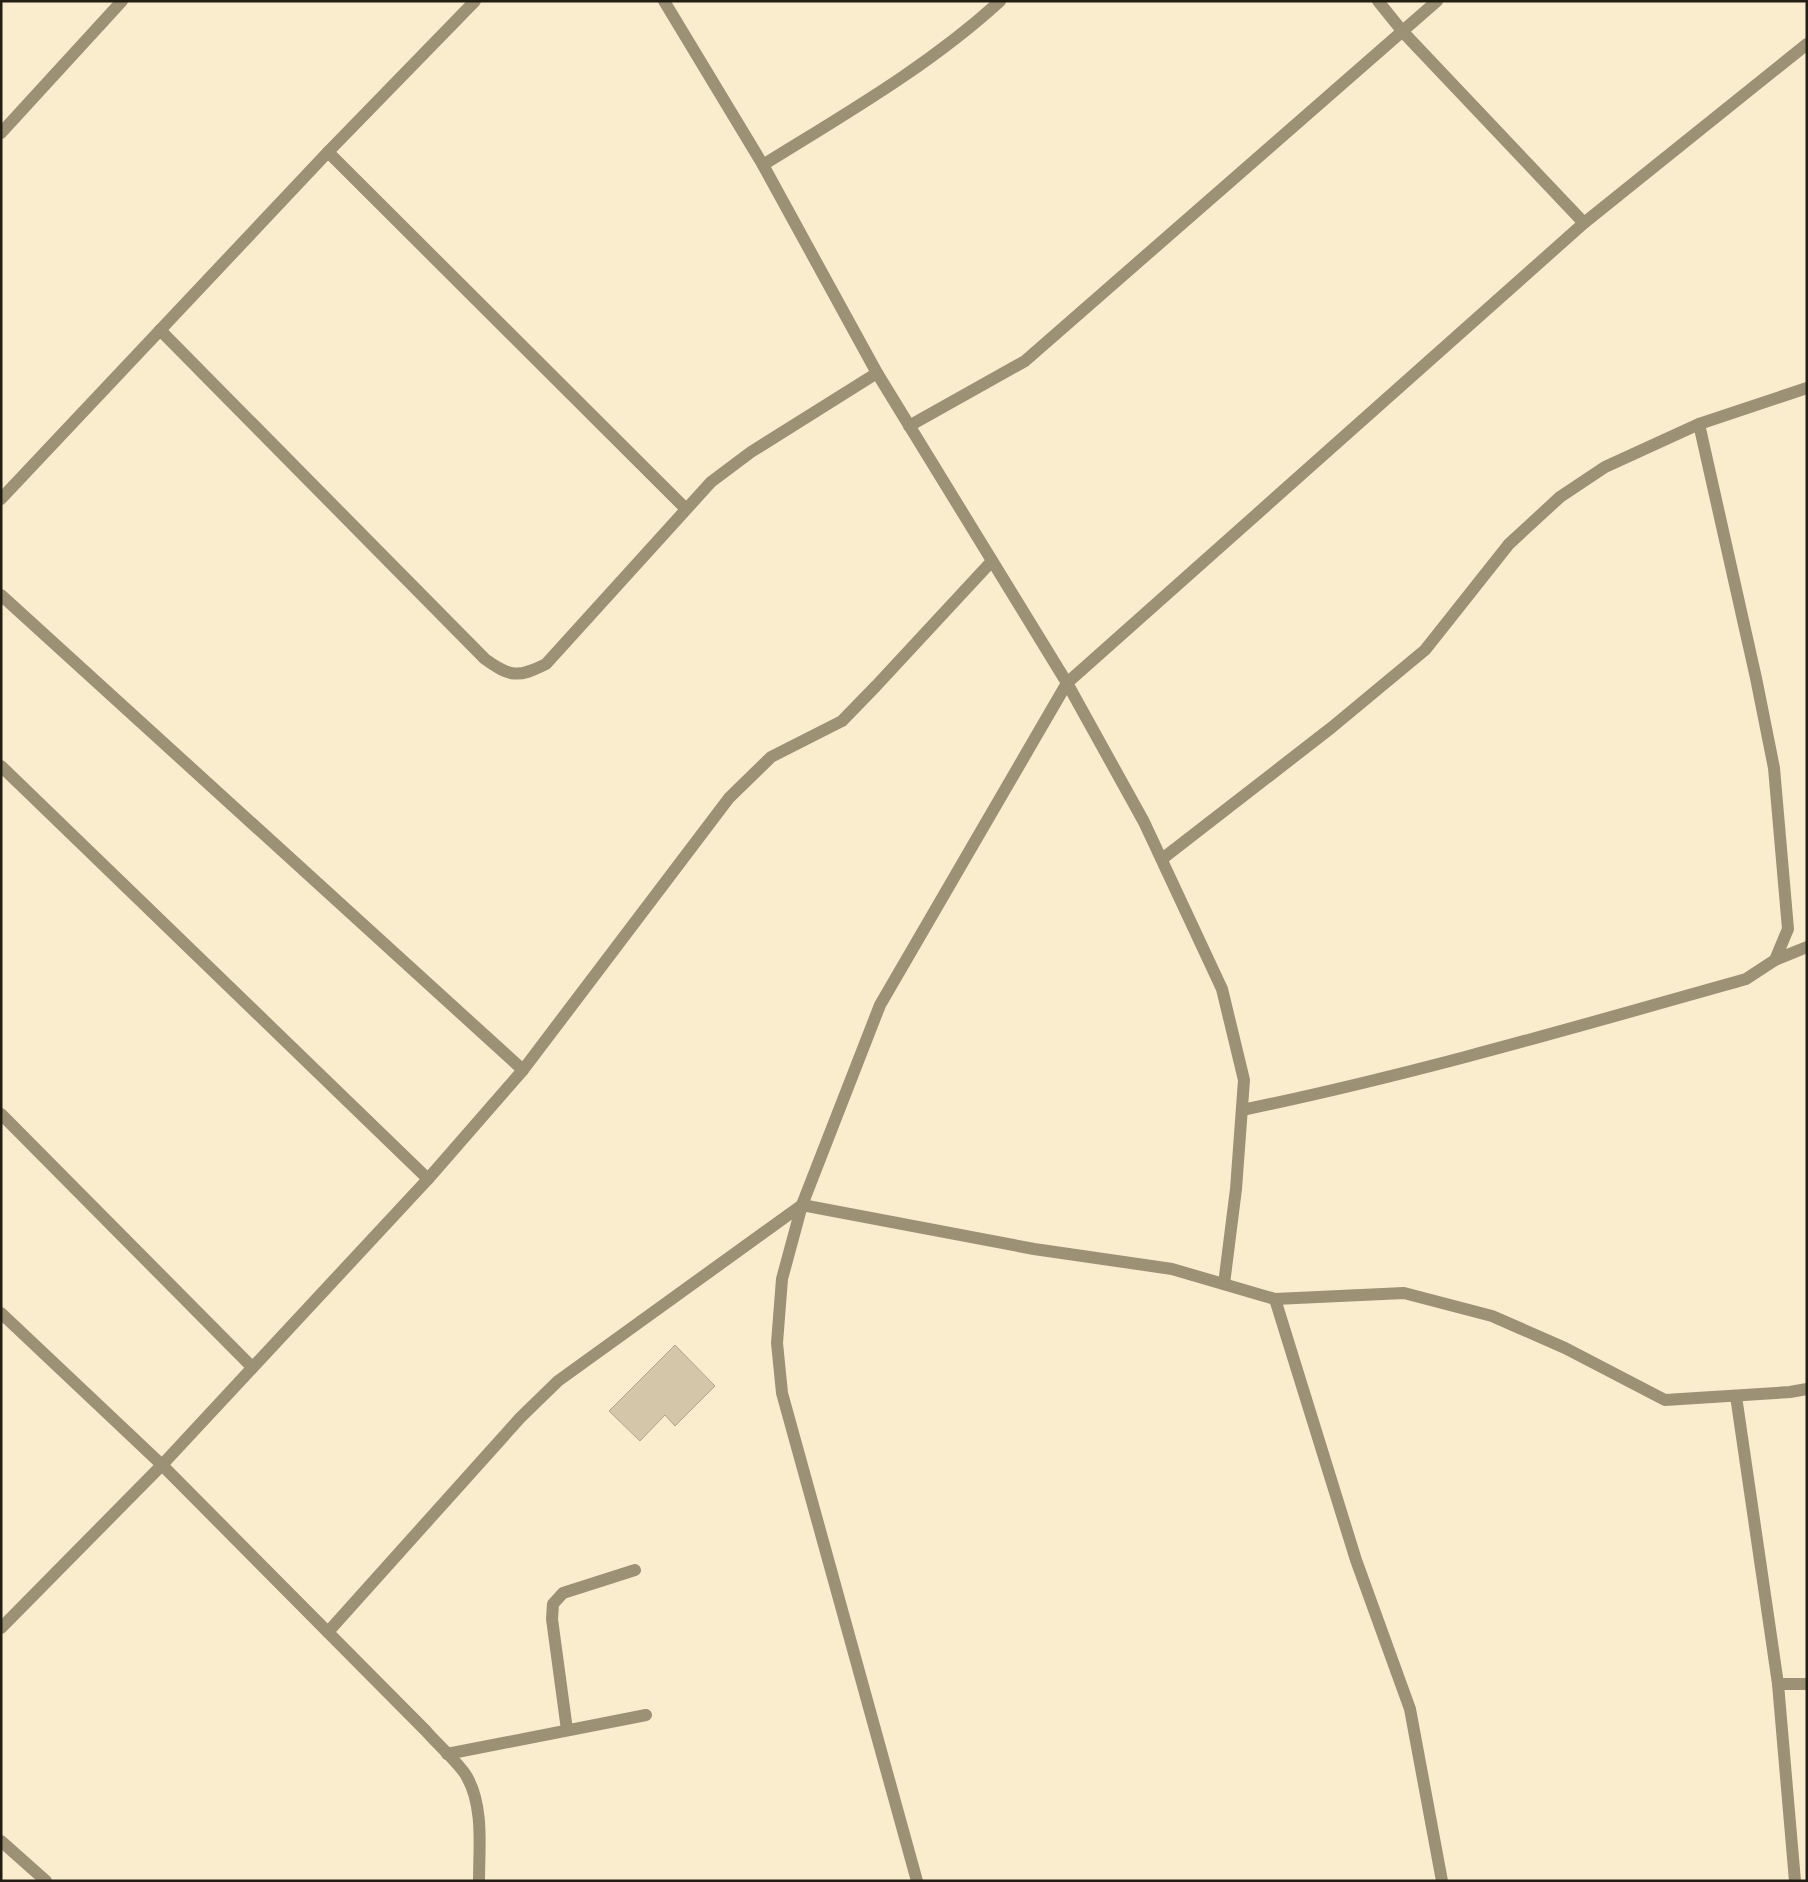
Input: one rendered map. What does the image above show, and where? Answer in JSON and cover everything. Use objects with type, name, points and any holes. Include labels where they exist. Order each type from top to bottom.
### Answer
[{"type":"street","points":[[1,133],[122,1]]},
{"type":"street","points":[[1,499],[328,152],[475,1]]},
{"type":"street","points":[[664,1],[763,166],[877,373],[1067,683],[1144,822],[1222,989],[1244,1080],[1236,1188],[1224,1284]]},
{"type":"street","points":[[763,166],[922,66],[982,18],[1000,1]]},
{"type":"street","points":[[1378,1],[1403,32],[1584,224]]},
{"type":"street","points":[[909,426],[1025,361],[1437,1]]},
{"type":"street","points":[[917,1881],[782,1393],[777,1343],[782,1279],[802,1205],[880,1005],[1067,683],[1584,224],[1807,44]]},
{"type":"street","points":[[328,152],[685,508]]},
{"type":"street","points":[[160,330],[485,659],[496,667],[513,674],[528,673],[546,664],[685,508],[711,482],[751,452],[877,373]]},
{"type":"street","points":[[1162,859],[1331,728],[1425,650],[1509,544],[1560,497],[1605,467],[1699,424],[1807,388]]},
{"type":"street","points":[[1699,424],[1756,678],[1774,768],[1788,929],[1775,960]]},
{"type":"street","points":[[1,1628],[162,1465],[428,1179],[523,1070],[729,798],[771,756],[842,720],[992,561]]},
{"type":"street","points":[[1,595],[523,1070]]},
{"type":"street","points":[[1,766],[428,1179]]},
{"type":"street","points":[[1242,1110],[1292,1100],[1464,1058],[1746,979],[1775,960],[1807,947]]},
{"type":"street","points":[[1,1114],[252,1367]]},
{"type":"street","points":[[328,1632],[520,1418],[558,1381],[802,1205],[1034,1249],[1172,1270],[1275,1299],[1404,1293],[1492,1316],[1565,1348],[1666,1400],[1790,1392],[1807,1389]]},
{"type":"street","points":[[1275,1299],[1356,1560],[1410,1709],[1442,1881]]},
{"type":"street","points":[[1,1313],[162,1465],[426,1731],[467,1776],[474,1794],[478,1814],[479,1881]]},
{"type":"street","points":[[1736,1396],[1778,1684],[1795,1881]]},
{"type":"street","points":[[567,1730],[552,1619],[553,1604],[563,1593],[635,1570]]},
{"type":"street","points":[[1778,1684],[1807,1684]]},
{"type":"street","points":[[447,1754],[646,1715]]},
{"type":"street","points":[[1,1841],[46,1881]]},
{"type":"building","points":[[675,1345],[715,1386],[675,1426],[665,1415],[640,1441],[609,1411]]}]
